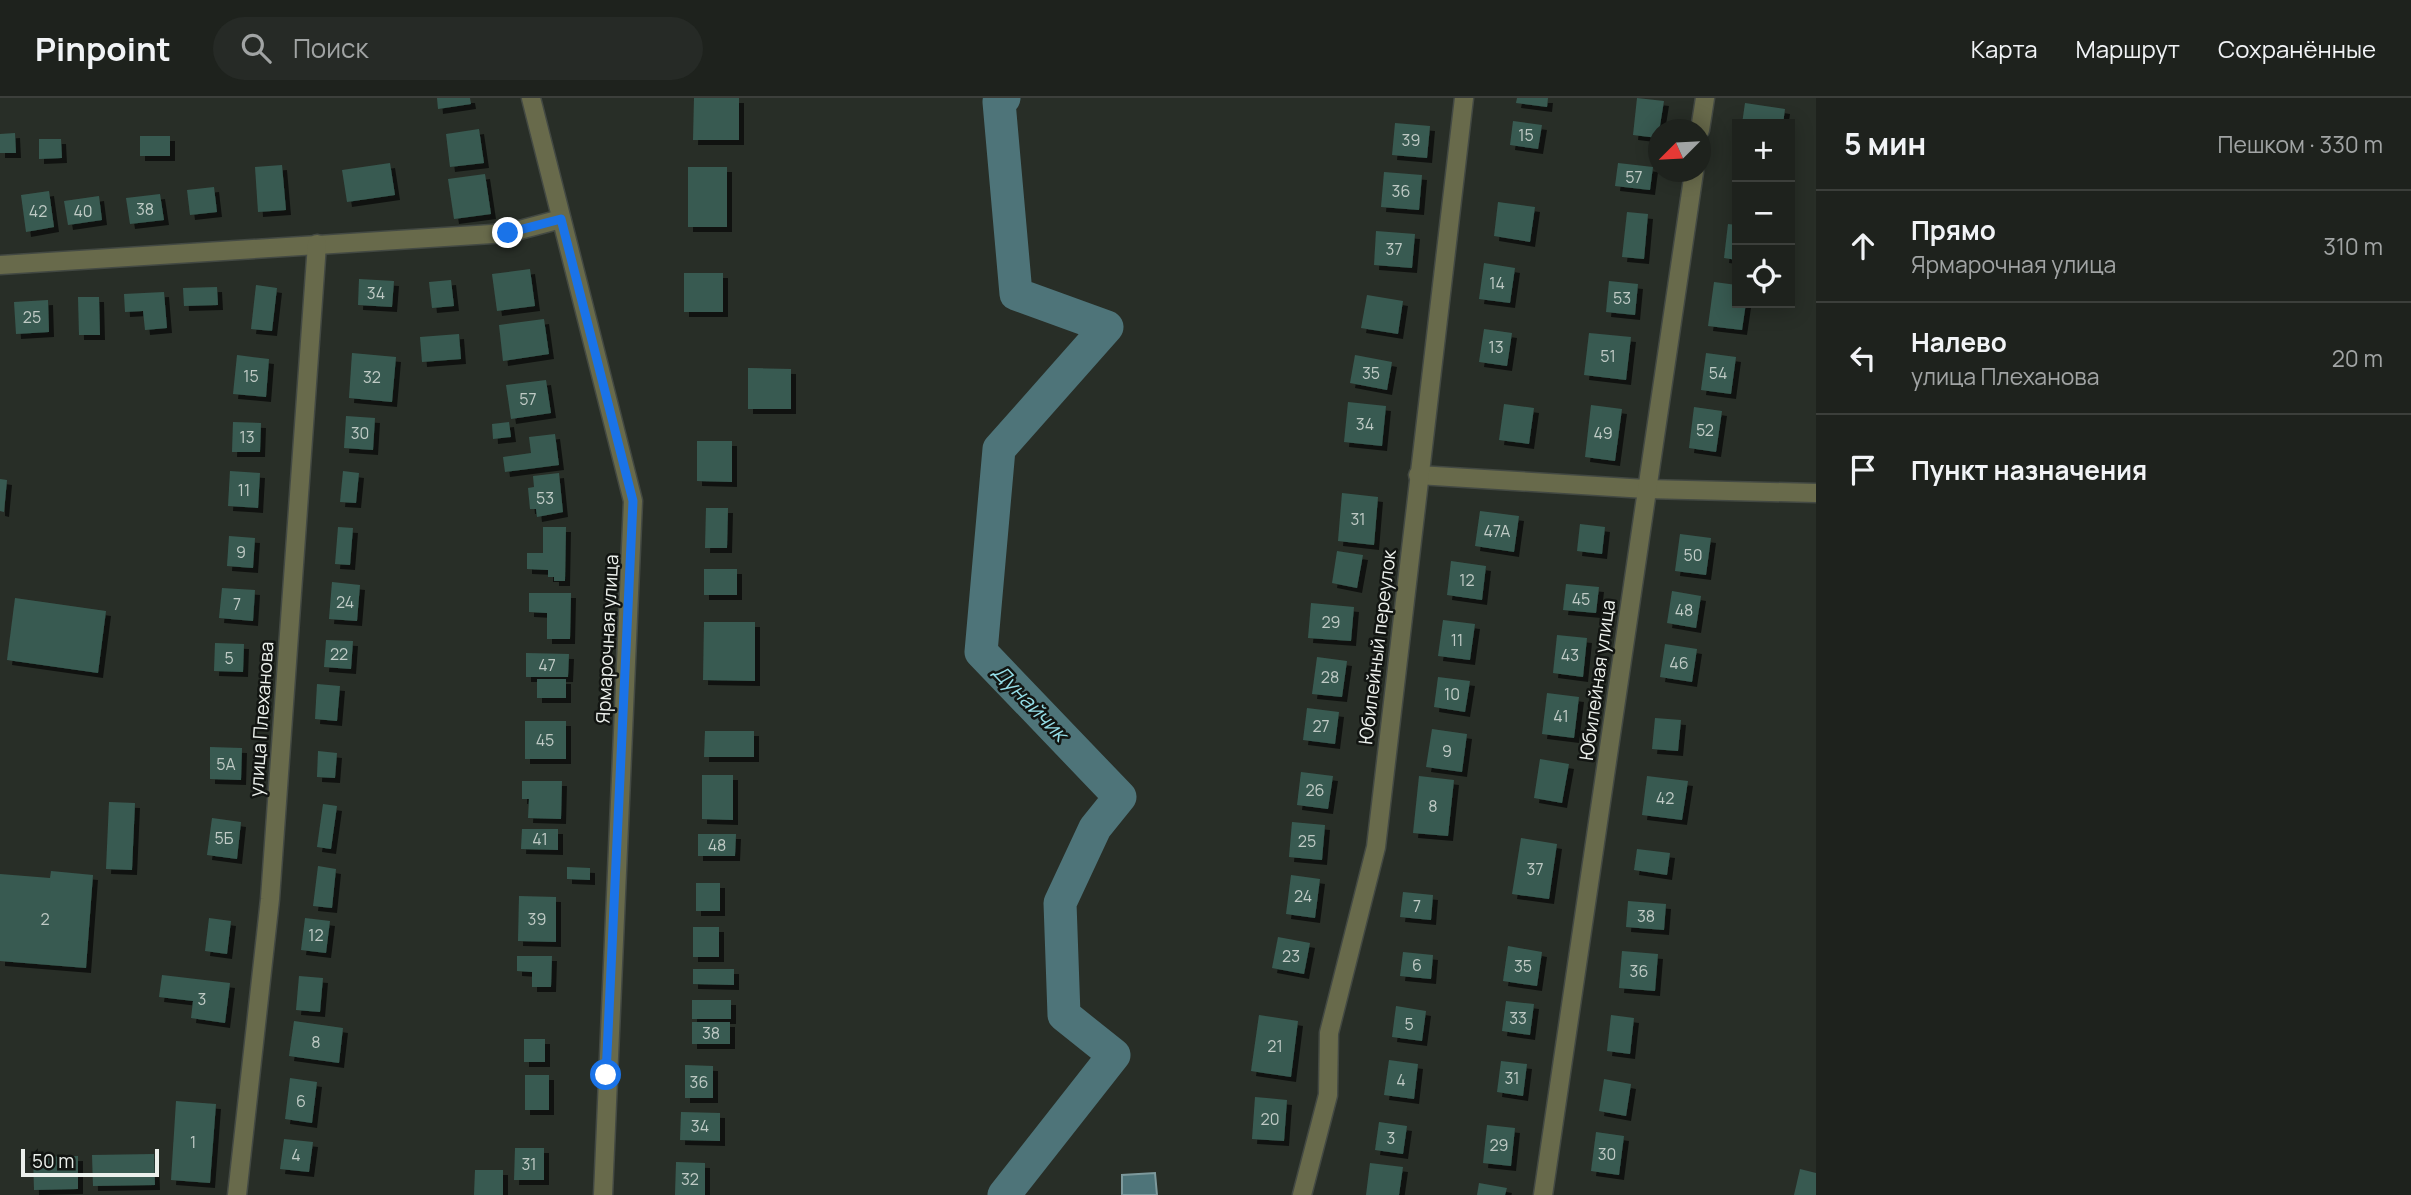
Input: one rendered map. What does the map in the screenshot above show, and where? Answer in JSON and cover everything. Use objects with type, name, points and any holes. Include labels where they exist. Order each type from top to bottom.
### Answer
[{"type":"street","name":"Ярмарочная улица","points":[[531,98],[633,501],[603,1195]]},
{"type":"street","name":"Юбилейный переулок","points":[[1303,1195],[1328,1094],[1329,1033],[1376,847],[1464,98]]},
{"type":"street","points":[[1702,119],[1705,98]]},
{"type":"street","name":"Юбилейная улица","points":[[1542,1195],[1692,182]]},
{"type":"street","points":[[0,265],[508,233],[561,219]]},
{"type":"street","name":"улица Плеханова","points":[[237,1195],[270,899],[292,554],[317,244]]},
{"type":"street","points":[[1418,475],[1646,489],[1816,493]]},
{"type":"water","points":[[1155,1173],[1157,1195],[1122,1195],[1122,1175]]},
{"type":"building","points":[[437,98],[470,98],[471,104],[438,109]]},
{"type":"building","points":[[694,98],[739,98],[739,140],[693,140]]},
{"type":"building","points":[[1517,98],[1548,98],[1547,107],[1516,103]]},
{"type":"building","points":[[1637,98],[1664,101],[1661,119],[1648,119],[1648,137],[1633,135]]},
{"type":"building","points":[[1745,103],[1785,109],[1784,119],[1743,119]]},
{"type":"building","points":[[1513,121],[1542,125],[1538,149],[1510,145]]},
{"type":"building","points":[[1395,123],[1430,126],[1427,158],[1392,155]]},
{"type":"building","points":[[479,129],[484,163],[450,167],[446,134]]},
{"type":"building","points":[[15,133],[16,153],[0,153],[0,134]]},
{"type":"building","points":[[140,136],[170,136],[170,156],[140,156]]},
{"type":"building","points":[[39,139],[61,139],[62,158],[39,159]]},
{"type":"building","points":[[390,163],[395,195],[347,202],[342,170]]},
{"type":"building","points":[[1618,163],[1648,166],[1650,190],[1615,186]]},
{"type":"building","points":[[282,165],[286,210],[258,212],[255,167]]},
{"type":"building","points":[[688,167],[727,167],[727,227],[688,227]]},
{"type":"building","points":[[1384,172],[1422,175],[1419,210],[1381,207]]},
{"type":"building","points":[[485,174],[491,214],[454,219],[448,179]]},
{"type":"building","points":[[214,187],[217,212],[190,215],[187,190]]},
{"type":"building","points":[[49,191],[54,227],[26,232],[21,195]]},
{"type":"building","points":[[160,194],[164,220],[130,224],[126,198]]},
{"type":"building","points":[[99,196],[102,220],[68,225],[64,201]]},
{"type":"building","points":[[1498,202],[1535,207],[1530,242],[1494,236]]},
{"type":"building","points":[[1627,212],[1648,214],[1644,259],[1622,257]]},
{"type":"building","points":[[1728,224],[1732,224],[1732,259],[1724,258]]},
{"type":"building","points":[[1376,231],[1415,234],[1412,268],[1374,265]]},
{"type":"building","points":[[1484,263],[1515,268],[1510,303],[1479,299]]},
{"type":"building","points":[[530,269],[535,306],[497,311],[492,274]]},
{"type":"building","points":[[684,273],[723,273],[723,312],[684,312]]},
{"type":"building","points":[[359,279],[394,281],[392,307],[358,305]]},
{"type":"building","points":[[451,280],[454,306],[432,308],[429,282]]},
{"type":"building","points":[[1609,281],[1638,284],[1635,315],[1606,312]]},
{"type":"building","points":[[1714,282],[1732,284],[1732,308],[1745,308],[1742,330],[1708,326]]},
{"type":"building","points":[[256,285],[277,288],[272,331],[251,329]]},
{"type":"building","points":[[217,287],[218,305],[184,306],[183,288]]},
{"type":"building","points":[[164,292],[167,328],[145,330],[143,311],[125,312],[124,294]]},
{"type":"building","points":[[1367,295],[1403,301],[1398,334],[1361,328]]},
{"type":"building","points":[[78,297],[99,297],[100,335],[79,335]]},
{"type":"building","points":[[48,300],[49,332],[16,334],[14,302]]},
{"type":"building","points":[[544,319],[549,354],[503,361],[499,325]]},
{"type":"building","points":[[1484,329],[1512,333],[1507,366],[1479,362]]},
{"type":"building","points":[[1589,333],[1631,337],[1626,380],[1584,375]]},
{"type":"building","points":[[459,334],[461,359],[422,362],[420,337]]},
{"type":"building","points":[[352,353],[396,357],[392,402],[349,398]]},
{"type":"building","points":[[1706,353],[1736,357],[1731,394],[1701,390]]},
{"type":"building","points":[[237,355],[269,359],[266,397],[233,394]]},
{"type":"building","points":[[1355,355],[1392,362],[1387,390],[1350,383]]},
{"type":"building","points":[[748,368],[791,369],[791,409],[748,409]]},
{"type":"building","points":[[546,380],[551,413],[511,419],[506,385]]},
{"type":"building","points":[[1348,402],[1386,406],[1382,446],[1344,442]]},
{"type":"building","points":[[1504,404],[1534,408],[1529,444],[1499,440]]},
{"type":"building","points":[[1591,405],[1622,409],[1615,461],[1585,457]]},
{"type":"building","points":[[1694,407],[1722,411],[1716,452],[1689,448]]},
{"type":"building","points":[[346,416],[375,418],[373,450],[344,448]]},
{"type":"building","points":[[233,422],[261,423],[260,452],[232,452]]},
{"type":"building","points":[[509,422],[511,437],[493,439],[492,424]]},
{"type":"building","points":[[555,434],[559,465],[505,472],[503,457],[531,453],[529,437]]},
{"type":"building","points":[[697,441],[732,441],[732,482],[697,481]]},
{"type":"building","points":[[230,471],[260,473],[258,508],[228,506]]},
{"type":"building","points":[[343,471],[359,473],[356,503],[340,502]]},
{"type":"building","points":[[559,473],[563,512],[537,517],[536,509],[530,509],[528,488],[534,487],[533,476]]},
{"type":"building","points":[[0,479],[7,480],[4,512],[0,511]]},
{"type":"building","points":[[1342,493],[1378,497],[1374,545],[1338,541]]},
{"type":"building","points":[[706,508],[728,508],[727,548],[705,548]]},
{"type":"building","points":[[1480,511],[1519,516],[1514,552],[1475,546]]},
{"type":"building","points":[[1580,524],[1605,527],[1602,554],[1577,551]]},
{"type":"building","points":[[338,527],[353,528],[350,565],[335,564]]},
{"type":"building","points":[[543,527],[566,527],[565,581],[554,581],[554,577],[548,577],[548,570],[527,569],[527,553],[543,553]]},
{"type":"building","points":[[1680,534],[1711,538],[1706,575],[1675,571]]},
{"type":"building","points":[[229,536],[255,538],[253,568],[227,566]]},
{"type":"building","points":[[1337,551],[1363,555],[1357,588],[1332,583]]},
{"type":"building","points":[[1451,561],[1486,566],[1482,600],[1447,595]]},
{"type":"building","points":[[704,569],[737,569],[737,595],[704,595]]},
{"type":"building","points":[[332,582],[360,585],[357,621],[329,619]]},
{"type":"building","points":[[1566,584],[1599,587],[1596,613],[1563,610]]},
{"type":"building","points":[[222,588],[255,590],[253,621],[219,618]]},
{"type":"building","points":[[1672,591],[1701,596],[1696,628],[1667,623]]},
{"type":"building","points":[[529,593],[571,593],[570,639],[547,639],[547,613],[529,612]]},
{"type":"building","points":[[15,598],[106,611],[98,673],[7,660]]},
{"type":"building","points":[[1311,603],[1354,607],[1351,641],[1308,638]]},
{"type":"building","points":[[1443,620],[1475,624],[1470,660],[1438,656]]},
{"type":"building","points":[[704,622],[755,622],[755,681],[703,680]]},
{"type":"building","points":[[1557,635],[1587,638],[1583,677],[1553,673]]},
{"type":"building","points":[[326,640],[353,641],[351,669],[324,667]]},
{"type":"building","points":[[215,643],[244,644],[243,672],[214,671]]},
{"type":"building","points":[[1665,644],[1697,649],[1692,682],[1660,677]]},
{"type":"building","points":[[526,653],[569,654],[568,677],[526,677]]},
{"type":"building","points":[[1317,657],[1347,661],[1342,697],[1312,694]]},
{"type":"building","points":[[1438,677],[1470,681],[1465,712],[1434,707]]},
{"type":"building","points":[[537,679],[566,679],[566,698],[537,698]]},
{"type":"building","points":[[317,684],[340,686],[337,721],[315,719]]},
{"type":"building","points":[[1547,693],[1579,697],[1574,738],[1542,734]]},
{"type":"building","points":[[1307,708],[1339,712],[1335,744],[1303,740]]},
{"type":"building","points":[[1655,718],[1681,720],[1678,751],[1652,749]]},
{"type":"building","points":[[525,721],[566,721],[566,759],[525,759]]},
{"type":"building","points":[[1432,729],[1467,734],[1462,772],[1426,767]]},
{"type":"building","points":[[705,731],[754,731],[754,757],[704,757]]},
{"type":"building","points":[[210,747],[242,748],[241,780],[210,779]]},
{"type":"building","points":[[318,751],[337,753],[335,778],[317,777]]},
{"type":"building","points":[[1540,759],[1569,764],[1562,803],[1534,798]]},
{"type":"building","points":[[1301,772],[1333,776],[1328,809],[1297,805]]},
{"type":"building","points":[[702,775],[733,775],[733,820],[702,819]]},
{"type":"building","points":[[1419,776],[1454,780],[1448,836],[1413,833]]},
{"type":"building","points":[[1647,776],[1688,781],[1682,820],[1642,815]]},
{"type":"building","points":[[522,781],[562,781],[561,819],[528,818],[529,799],[522,799]]},
{"type":"building","points":[[109,802],[135,803],[132,870],[106,869]]},
{"type":"building","points":[[323,804],[337,806],[331,849],[317,847]]},
{"type":"building","points":[[212,818],[241,822],[237,859],[207,855]]},
{"type":"building","points":[[1292,822],[1325,825],[1322,860],[1289,857]]},
{"type":"building","points":[[522,829],[558,829],[558,850],[521,849]]},
{"type":"building","points":[[698,834],[736,834],[735,856],[698,856]]},
{"type":"building","points":[[1521,838],[1557,844],[1549,899],[1512,894]]},
{"type":"building","points":[[1637,849],[1670,853],[1667,875],[1634,870]]},
{"type":"building","points":[[318,866],[336,869],[332,908],[313,906]]},
{"type":"building","points":[[567,867],[590,868],[590,880],[567,879]]},
{"type":"building","points":[[51,871],[93,875],[86,968],[0,961],[0,874],[50,878]]},
{"type":"building","points":[[1291,875],[1320,879],[1315,918],[1286,914]]},
{"type":"building","points":[[696,883],[720,883],[720,911],[696,911]]},
{"type":"building","points":[[1403,892],[1433,895],[1431,920],[1400,917]]},
{"type":"building","points":[[519,896],[556,897],[556,942],[518,941]]},
{"type":"building","points":[[1628,901],[1666,904],[1664,930],[1626,927]]},
{"type":"building","points":[[209,918],[231,921],[227,954],[205,951]]},
{"type":"building","points":[[305,918],[330,921],[326,953],[301,950]]},
{"type":"building","points":[[693,927],[719,927],[719,957],[693,957]]},
{"type":"building","points":[[1278,937],[1310,943],[1304,974],[1272,968]]},
{"type":"building","points":[[1508,946],[1542,952],[1537,986],[1503,981]]},
{"type":"building","points":[[1622,951],[1658,954],[1655,991],[1619,988]]},
{"type":"building","points":[[1403,952],[1433,955],[1431,979],[1400,976]]},
{"type":"building","points":[[517,956],[552,956],[551,987],[532,987],[532,972],[517,971]]},
{"type":"building","points":[[693,969],[734,969],[734,985],[693,984]]},
{"type":"building","points":[[162,975],[230,983],[225,1023],[191,1018],[193,1001],[159,997]]},
{"type":"building","points":[[299,976],[323,978],[320,1012],[296,1010]]},
{"type":"building","points":[[692,1000],[731,1000],[731,1019],[692,1019]]},
{"type":"building","points":[[1506,1001],[1534,1004],[1530,1035],[1502,1031]]},
{"type":"building","points":[[1396,1006],[1426,1011],[1422,1041],[1392,1037]]},
{"type":"building","points":[[1259,1015],[1298,1021],[1291,1077],[1251,1071]]},
{"type":"building","points":[[1611,1015],[1634,1018],[1630,1054],[1607,1051]]},
{"type":"building","points":[[294,1021],[343,1028],[339,1063],[289,1056]]},
{"type":"building","points":[[692,1022],[730,1022],[730,1044],[692,1044]]},
{"type":"building","points":[[524,1039],[545,1039],[545,1062],[524,1062]]},
{"type":"building","points":[[1389,1060],[1418,1064],[1414,1099],[1384,1095]]},
{"type":"building","points":[[1501,1061],[1527,1064],[1523,1096],[1497,1092]]},
{"type":"building","points":[[685,1065],[713,1066],[713,1098],[685,1098]]},
{"type":"building","points":[[525,1075],[549,1075],[549,1110],[525,1110]]},
{"type":"building","points":[[290,1078],[317,1082],[312,1123],[285,1119]]},
{"type":"building","points":[[1604,1079],[1631,1084],[1626,1116],[1599,1111]]},
{"type":"building","points":[[1255,1097],[1287,1100],[1284,1141],[1252,1139]]},
{"type":"building","points":[[176,1101],[216,1104],[210,1183],[171,1180]]},
{"type":"building","points":[[681,1112],[720,1113],[720,1141],[680,1140]]},
{"type":"building","points":[[1379,1122],[1407,1126],[1403,1154],[1375,1150]]},
{"type":"building","points":[[1487,1125],[1515,1128],[1511,1166],[1483,1163]]},
{"type":"building","points":[[1596,1132],[1624,1136],[1619,1175],[1591,1171]]},
{"type":"building","points":[[284,1139],[313,1142],[309,1172],[280,1169]]},
{"type":"building","points":[[515,1148],[544,1148],[544,1180],[514,1180]]},
{"type":"building","points":[[154,1154],[155,1185],[93,1186],[92,1155]]},
{"type":"building","points":[[78,1156],[78,1189],[34,1190],[33,1157]]},
{"type":"building","points":[[676,1162],[705,1163],[705,1195],[675,1195]]},
{"type":"building","points":[[1370,1163],[1403,1167],[1399,1195],[1366,1195]]},
{"type":"building","points":[[1800,1169],[1816,1173],[1816,1195],[1794,1195]]},
{"type":"building","points":[[475,1170],[503,1170],[503,1195],[474,1195]]},
{"type":"building","points":[[1479,1183],[1507,1188],[1505,1195],[1477,1195]]},
{"type":"waterway","name":"Дунайчик","points":[[1004,98],[999,102],[1016,294],[1107,327],[999,449],[981,652],[1120,797],[1095,828],[1060,903],[1064,1015],[1114,1055],[1004,1195]]},
{"type":"route","points":[[508,233],[561,219],[622,449],[633,501],[632,569],[606,1075]]}]
